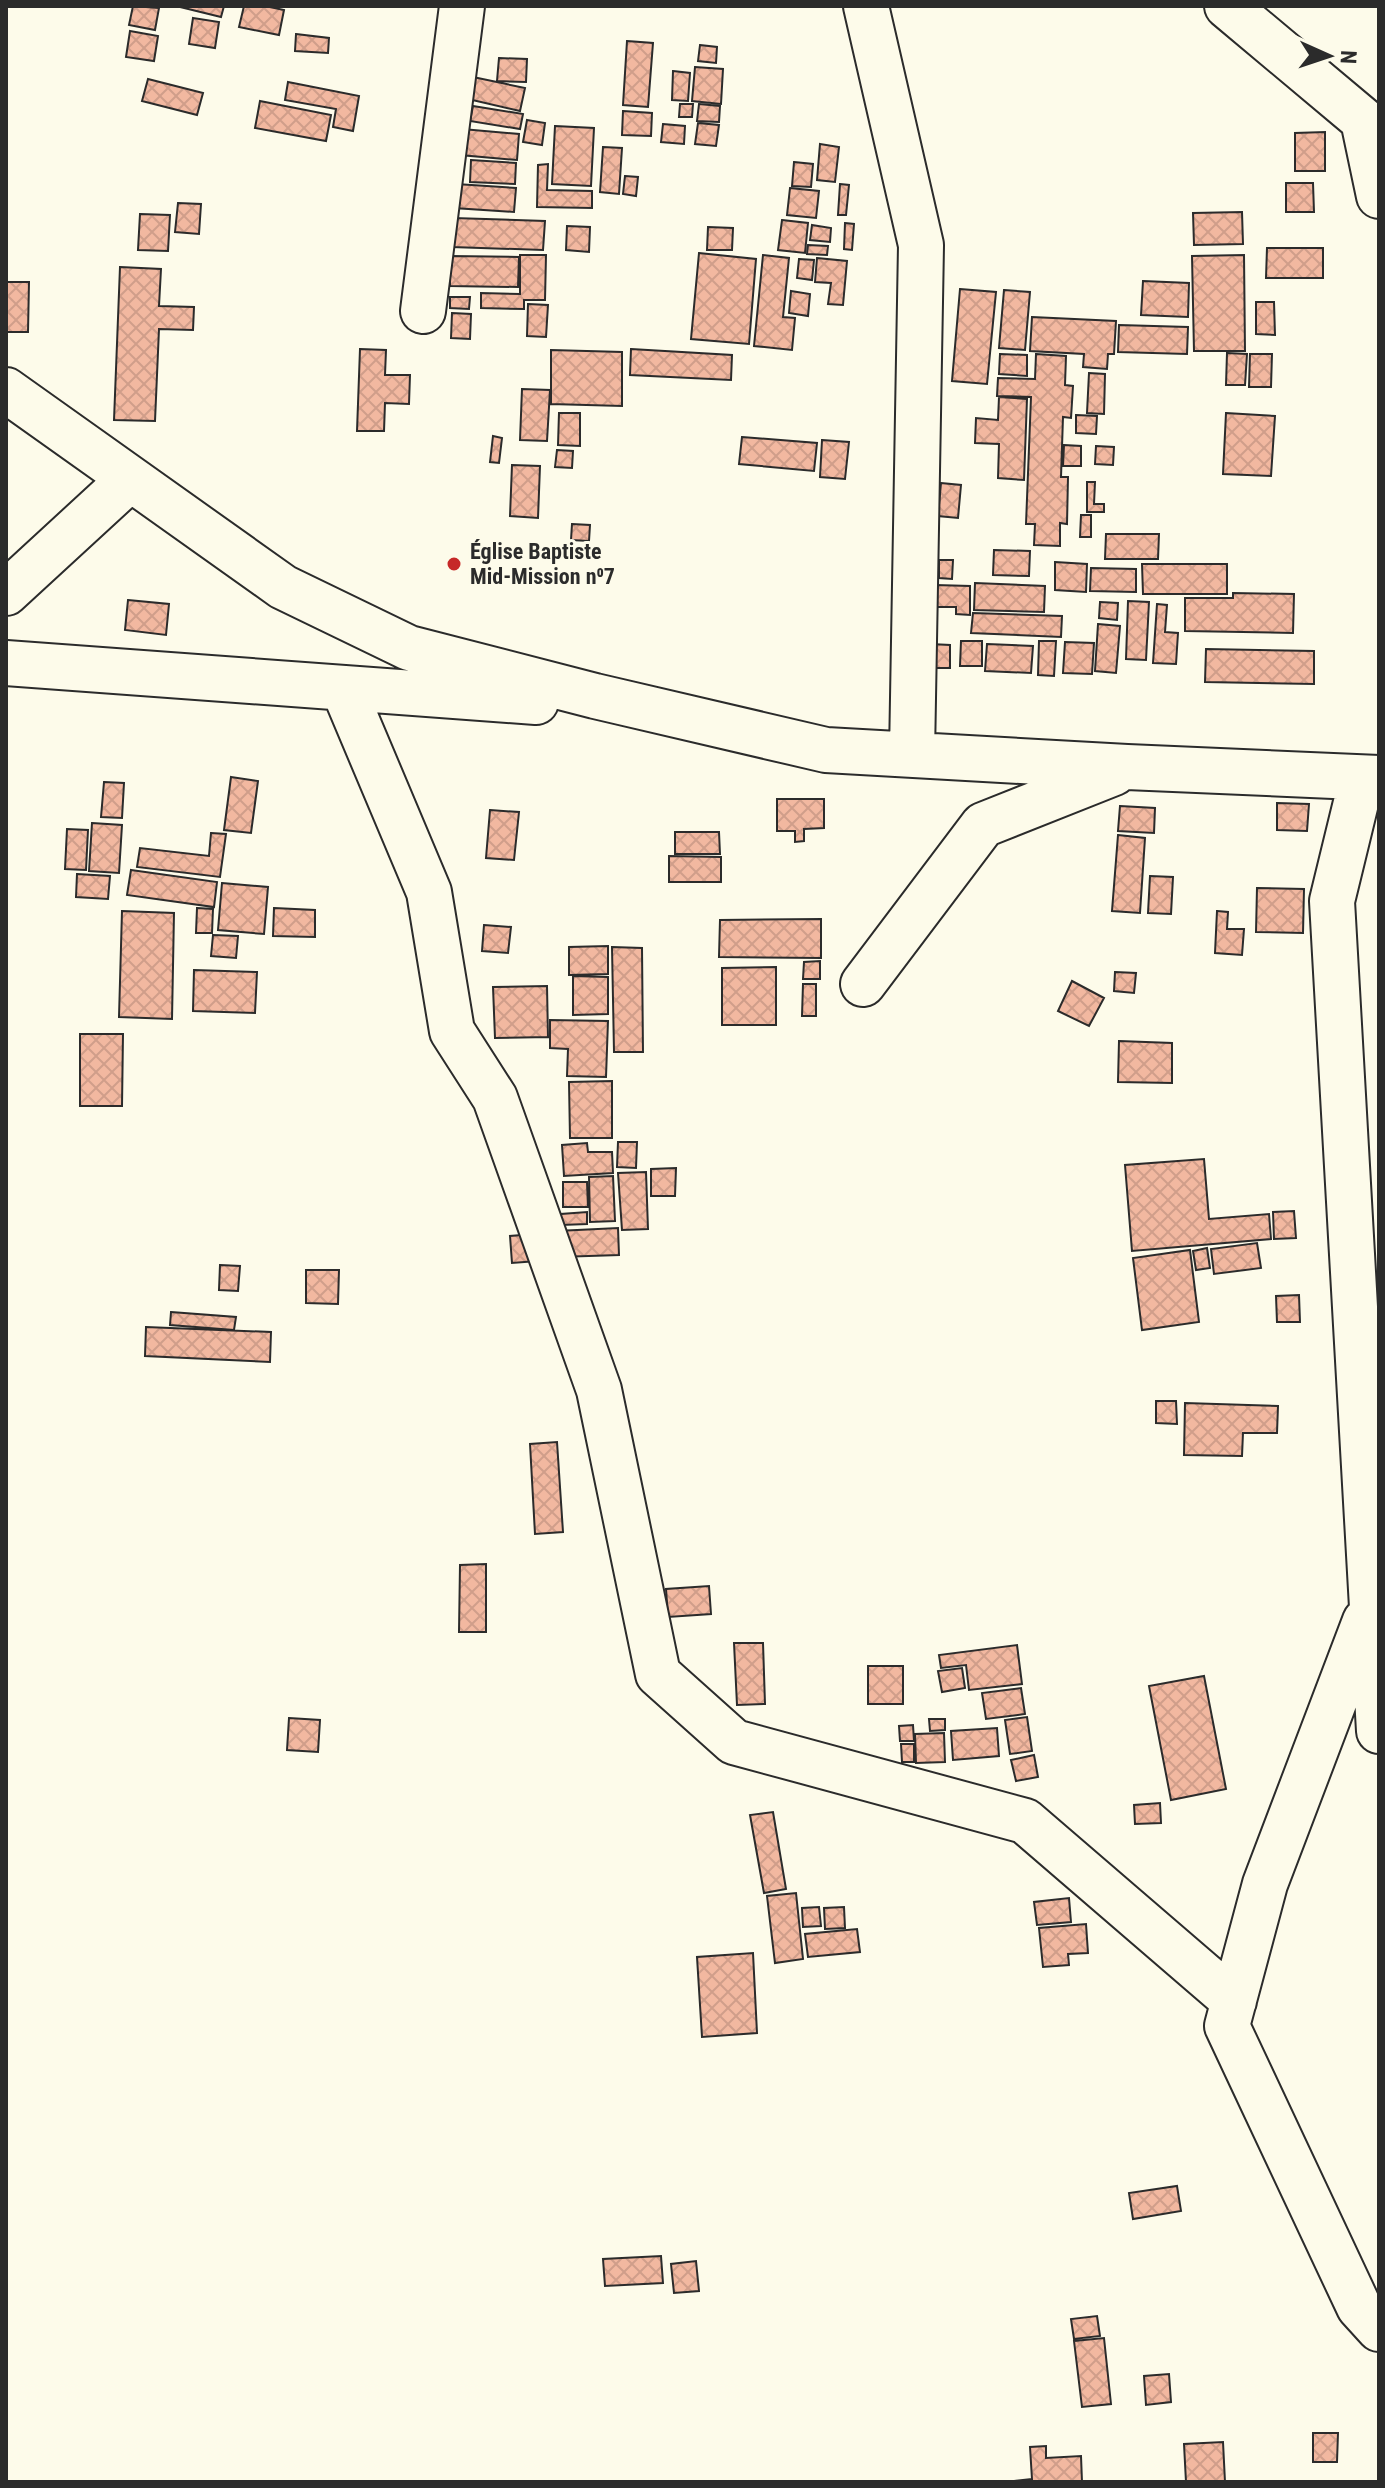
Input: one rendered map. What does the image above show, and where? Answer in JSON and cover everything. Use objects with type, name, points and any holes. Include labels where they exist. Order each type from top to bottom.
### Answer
[{"type":"street","points":[[423,311],[462,6]]},
{"type":"street","points":[[866,6],[921,245],[912,755]]},
{"type":"street","points":[[1227,6],[1363,120],[1379,196]]},
{"type":"street","points":[[6,390],[283,587],[409,648],[826,750],[1371,778],[1332,901],[1365,1245],[1372,1604],[1378,1705]]},
{"type":"street","points":[[6,593],[130,479]]},
{"type":"street","points":[[6,663],[658,711]]},
{"type":"street","points":[[343,688],[429,892],[452,1031],[495,1098],[599,1390],[658,1674],[734,1742],[1025,1821],[1234,2001]]},
{"type":"street","points":[[863,984],[983,825],[1127,767]]},
{"type":"street","points":[[1372,1604],[1265,1884],[1227,2026],[1359,2307],[1379,2329]]},
{"type":"building","points":[[133,6],[159,8],[155,30],[129,25]]},
{"type":"building","points":[[176,6],[224,6],[221,17]]},
{"type":"building","points":[[244,6],[284,10],[279,35],[239,27]]},
{"type":"building","points":[[193,18],[219,22],[215,48],[189,44]]},
{"type":"building","points":[[130,31],[158,36],[154,61],[126,57]]},
{"type":"building","points":[[296,34],[329,38],[328,53],[295,51]]},
{"type":"building","points":[[627,41],[653,43],[648,107],[623,105]]},
{"type":"building","points":[[700,45],[717,47],[716,63],[698,61]]},
{"type":"building","points":[[499,58],[527,59],[526,82],[497,81]]},
{"type":"building","points":[[695,67],[723,69],[721,104],[692,101]]},
{"type":"building","points":[[673,71],[690,73],[688,101],[672,100]]},
{"type":"building","points":[[473,77],[525,88],[520,111],[468,99]]},
{"type":"building","points":[[148,79],[203,93],[197,115],[142,101]]},
{"type":"building","points":[[288,82],[359,96],[353,131],[333,127],[336,109],[285,100]]},
{"type":"building","points":[[260,101],[331,115],[326,141],[255,128]]},
{"type":"building","points":[[680,104],[693,104],[692,117],[679,117]]},
{"type":"building","points":[[699,104],[720,106],[719,122],[697,121]]},
{"type":"building","points":[[473,106],[523,114],[520,129],[470,121]]},
{"type":"building","points":[[623,111],[652,113],[651,136],[622,135]]},
{"type":"building","points":[[527,120],[545,123],[542,145],[523,142]]},
{"type":"building","points":[[698,123],[719,125],[716,146],[695,144]]},
{"type":"building","points":[[663,124],[685,126],[684,144],[661,142]]},
{"type":"building","points":[[555,126],[594,128],[591,186],[552,184]]},
{"type":"building","points":[[462,129],[519,134],[517,160],[460,155]]},
{"type":"building","points":[[1325,132],[1325,171],[1295,171],[1295,133]]},
{"type":"building","points":[[820,144],[839,147],[835,182],[817,180]]},
{"type":"building","points":[[603,147],[622,148],[619,194],[600,192]]},
{"type":"building","points":[[471,160],[516,163],[515,184],[470,182]]},
{"type":"building","points":[[794,162],[813,164],[811,187],[792,186]]},
{"type":"building","points":[[548,164],[547,190],[592,191],[592,208],[537,207],[538,165]]},
{"type":"building","points":[[625,176],[638,177],[636,196],[623,194]]},
{"type":"building","points":[[1286,183],[1313,183],[1314,212],[1286,212]]},
{"type":"building","points":[[456,184],[516,188],[514,212],[454,208]]},
{"type":"building","points":[[840,184],[849,185],[846,215],[838,215]]},
{"type":"building","points":[[790,188],[819,191],[816,218],[787,215]]},
{"type":"building","points":[[178,203],[201,204],[199,234],[175,232]]},
{"type":"building","points":[[1242,212],[1243,244],[1194,245],[1193,213]]},
{"type":"building","points":[[140,214],[170,215],[168,251],[138,250]]},
{"type":"building","points":[[453,218],[545,221],[543,250],[452,247]]},
{"type":"building","points":[[782,220],[808,223],[805,253],[778,250]]},
{"type":"building","points":[[845,223],[854,224],[852,250],[844,249]]},
{"type":"building","points":[[812,225],[831,228],[830,242],[810,240]]},
{"type":"building","points":[[567,226],[590,227],[589,252],[566,250]]},
{"type":"building","points":[[708,227],[733,228],[732,250],[707,250]]},
{"type":"building","points":[[808,245],[828,246],[827,255],[807,254]]},
{"type":"building","points":[[1267,248],[1323,248],[1323,278],[1266,278]]},
{"type":"building","points":[[699,253],[756,259],[749,344],[691,339]]},
{"type":"building","points":[[520,255],[546,255],[545,300],[524,300],[524,309],[481,308],[481,293],[520,294]]},
{"type":"building","points":[[763,255],[789,258],[783,317],[795,318],[792,350],[754,346]]},
{"type":"building","points":[[1244,255],[1245,351],[1194,351],[1192,256]]},
{"type":"building","points":[[450,256],[519,257],[518,287],[450,286]]},
{"type":"building","points":[[817,258],[847,261],[843,305],[828,304],[831,283],[815,282]]},
{"type":"building","points":[[799,259],[814,260],[812,280],[797,278]]},
{"type":"building","points":[[120,267],[161,269],[159,306],[194,307],[193,330],[159,329],[155,421],[114,420]]},
{"type":"building","points":[[1143,281],[1189,283],[1188,317],[1141,315]]},
{"type":"building","points":[[6,282],[29,282],[28,332],[6,332]]},
{"type":"building","points":[[960,289],[996,292],[987,384],[952,381]]},
{"type":"building","points":[[1004,290],[1030,292],[1025,350],[999,348]]},
{"type":"building","points":[[791,291],[810,294],[808,316],[789,313]]},
{"type":"building","points":[[450,297],[470,297],[469,309],[450,308]]},
{"type":"building","points":[[1256,302],[1274,302],[1275,335],[1256,334]]},
{"type":"building","points":[[528,304],[548,305],[546,337],[527,336]]},
{"type":"building","points":[[452,313],[471,314],[470,339],[451,338]]},
{"type":"building","points":[[1032,317],[1116,321],[1114,354],[1108,354],[1107,369],[1083,367],[1084,354],[1030,351]]},
{"type":"building","points":[[1119,325],[1188,327],[1187,354],[1118,352]]},
{"type":"building","points":[[360,349],[386,350],[385,375],[410,375],[409,404],[385,403],[384,431],[357,431]]},
{"type":"building","points":[[631,349],[732,355],[731,380],[630,375]]},
{"type":"building","points":[[551,350],[622,352],[622,406],[551,404]]},
{"type":"building","points":[[1227,353],[1247,354],[1245,385],[1226,385]]},
{"type":"building","points":[[1000,354],[1027,355],[1027,376],[999,374]]},
{"type":"building","points":[[1036,354],[1066,356],[1065,385],[1073,386],[1071,418],[1063,417],[1061,477],[1068,477],[1067,524],[1060,523],[1060,546],[1034,545],[1035,524],[1026,524],[1031,397],[997,396],[998,378],[1035,379]]},
{"type":"building","points":[[1250,354],[1272,354],[1271,387],[1249,387]]},
{"type":"building","points":[[1089,373],[1105,374],[1104,414],[1087,413]]},
{"type":"building","points":[[522,389],[550,390],[547,441],[520,440]]},
{"type":"building","points":[[999,397],[1027,399],[1024,480],[998,478],[999,444],[975,443],[976,418],[998,420]]},
{"type":"building","points":[[559,413],[580,413],[580,446],[558,445]]},
{"type":"building","points":[[1226,413],[1275,416],[1271,476],[1223,474]]},
{"type":"building","points":[[1076,415],[1097,416],[1096,434],[1076,433]]},
{"type":"building","points":[[493,436],[502,438],[499,463],[490,462]]},
{"type":"building","points":[[742,437],[817,443],[814,471],[739,464]]},
{"type":"building","points":[[822,440],[849,442],[845,479],[820,477]]},
{"type":"building","points":[[1064,445],[1081,446],[1081,466],[1063,466]]},
{"type":"building","points":[[1096,446],[1114,447],[1113,465],[1095,464]]},
{"type":"building","points":[[557,450],[573,451],[572,468],[555,467]]},
{"type":"building","points":[[512,465],[540,466],[538,518],[510,516]]},
{"type":"building","points":[[1087,482],[1095,482],[1094,504],[1104,504],[1104,512],[1087,512]]},
{"type":"building","points":[[941,483],[961,485],[958,518],[938,516]]},
{"type":"building","points":[[1081,515],[1091,515],[1091,537],[1080,537]]},
{"type":"building","points":[[572,524],[590,525],[589,541],[571,540]]},
{"type":"building","points":[[1106,534],[1159,534],[1158,559],[1105,559]]},
{"type":"building","points":[[994,550],[1030,551],[1029,576],[993,575]]},
{"type":"building","points":[[939,560],[953,560],[952,579],[939,578]]},
{"type":"building","points":[[1055,562],[1087,564],[1086,592],[1055,590]]},
{"type":"building","points":[[1142,564],[1227,564],[1227,594],[1143,594]]},
{"type":"building","points":[[1091,568],[1136,569],[1136,592],[1090,591]]},
{"type":"building","points":[[975,583],[1045,586],[1044,612],[974,610]]},
{"type":"building","points":[[935,585],[970,586],[970,615],[956,614],[956,607],[934,607]]},
{"type":"building","points":[[1233,593],[1294,594],[1293,633],[1185,631],[1185,598],[1233,598]]},
{"type":"building","points":[[128,600],[169,604],[166,635],[125,630]]},
{"type":"building","points":[[1128,601],[1149,602],[1146,660],[1126,659]]},
{"type":"building","points":[[1100,602],[1118,603],[1117,620],[1099,618]]},
{"type":"building","points":[[1157,604],[1167,605],[1165,632],[1178,633],[1176,664],[1153,663]]},
{"type":"building","points":[[973,613],[1062,616],[1061,637],[971,633]]},
{"type":"building","points":[[1098,624],[1120,626],[1116,673],[1095,671]]},
{"type":"building","points":[[961,641],[982,641],[982,666],[960,666]]},
{"type":"building","points":[[1039,641],[1056,641],[1054,676],[1038,675]]},
{"type":"building","points":[[1065,642],[1094,643],[1092,674],[1063,673]]},
{"type":"building","points":[[930,644],[950,645],[950,668],[930,668]]},
{"type":"building","points":[[987,644],[1033,646],[1031,673],[985,671]]},
{"type":"building","points":[[1206,649],[1314,651],[1314,684],[1205,682]]},
{"type":"building","points":[[231,777],[258,781],[251,833],[224,830]]},
{"type":"building","points":[[104,782],[124,783],[122,818],[101,817]]},
{"type":"building","points":[[777,799],[824,799],[824,828],[804,829],[804,841],[795,842],[795,831],[777,831]]},
{"type":"building","points":[[1277,803],[1309,804],[1307,831],[1277,830]]},
{"type":"building","points":[[1120,806],[1155,808],[1154,833],[1118,831]]},
{"type":"building","points":[[490,810],[519,812],[514,860],[486,858]]},
{"type":"building","points":[[92,823],[122,825],[119,873],[89,871]]},
{"type":"building","points":[[67,829],[88,830],[86,870],[65,869]]},
{"type":"building","points":[[675,832],[719,832],[720,854],[675,854]]},
{"type":"building","points":[[211,833],[226,834],[220,877],[137,867],[140,848],[209,856]]},
{"type":"building","points":[[1118,835],[1145,838],[1140,913],[1112,911]]},
{"type":"building","points":[[669,856],[721,857],[721,882],[669,882]]},
{"type":"building","points":[[131,870],[217,882],[214,907],[127,895]]},
{"type":"building","points":[[77,874],[110,876],[108,899],[76,897]]},
{"type":"building","points":[[1150,876],[1173,877],[1171,914],[1148,913]]},
{"type":"building","points":[[222,883],[268,887],[264,934],[218,930]]},
{"type":"building","points":[[1257,888],[1304,889],[1303,933],[1256,932]]},
{"type":"building","points":[[197,908],[213,909],[212,933],[196,933]]},
{"type":"building","points":[[274,908],[315,910],[315,937],[273,936]]},
{"type":"building","points":[[122,911],[174,913],[172,1019],[119,1017]]},
{"type":"building","points":[[1217,911],[1228,912],[1227,929],[1244,929],[1242,955],[1215,953]]},
{"type":"building","points":[[821,919],[821,958],[719,957],[720,920]]},
{"type":"building","points":[[484,925],[511,927],[508,953],[482,951]]},
{"type":"building","points":[[213,935],[238,936],[236,958],[211,956]]},
{"type":"building","points":[[608,946],[608,974],[569,975],[569,947]]},
{"type":"building","points":[[612,947],[642,948],[643,1052],[614,1052]]},
{"type":"building","points":[[820,961],[820,979],[803,979],[804,962]]},
{"type":"building","points":[[776,967],[776,1025],[722,1025],[722,968]]},
{"type":"building","points":[[194,970],[257,972],[255,1013],[193,1011]]},
{"type":"building","points":[[1115,972],[1136,973],[1134,993],[1114,991]]},
{"type":"building","points":[[573,976],[608,977],[608,1014],[573,1015]]},
{"type":"building","points":[[1072,981],[1104,998],[1089,1026],[1058,1011]]},
{"type":"building","points":[[803,984],[816,984],[816,1016],[802,1016]]},
{"type":"building","points":[[547,986],[548,1037],[495,1038],[493,987]]},
{"type":"building","points":[[550,1020],[608,1021],[606,1077],[567,1076],[568,1049],[550,1048]]},
{"type":"building","points":[[80,1034],[123,1034],[122,1106],[80,1106]]},
{"type":"building","points":[[1119,1041],[1172,1043],[1172,1083],[1118,1082]]},
{"type":"building","points":[[612,1081],[612,1138],[570,1138],[569,1082]]},
{"type":"building","points":[[618,1142],[637,1142],[636,1168],[617,1167]]},
{"type":"building","points":[[587,1143],[588,1152],[612,1152],[613,1173],[564,1176],[562,1145]]},
{"type":"building","points":[[1204,1159],[1209,1219],[1269,1214],[1271,1239],[1132,1251],[1125,1165]]},
{"type":"building","points":[[676,1168],[675,1196],[651,1196],[651,1169]]},
{"type":"building","points":[[646,1172],[648,1229],[622,1230],[618,1173]]},
{"type":"building","points":[[613,1176],[615,1221],[590,1222],[589,1177]]},
{"type":"building","points":[[563,1182],[587,1182],[588,1207],[563,1207]]},
{"type":"building","points":[[1294,1211],[1296,1238],[1274,1239],[1273,1212]]},
{"type":"building","points":[[587,1212],[587,1224],[561,1225],[561,1214]]},
{"type":"building","points":[[618,1228],[619,1255],[558,1257],[557,1231]]},
{"type":"building","points":[[534,1234],[537,1261],[512,1263],[510,1236]]},
{"type":"building","points":[[1257,1243],[1261,1268],[1214,1274],[1211,1249]]},
{"type":"building","points":[[1207,1248],[1210,1268],[1196,1270],[1193,1251]]},
{"type":"building","points":[[1190,1250],[1199,1322],[1142,1330],[1133,1258]]},
{"type":"building","points":[[220,1265],[240,1266],[238,1291],[219,1290]]},
{"type":"building","points":[[306,1270],[339,1270],[338,1304],[306,1303]]},
{"type":"building","points":[[1299,1295],[1300,1322],[1277,1322],[1276,1296]]},
{"type":"building","points":[[171,1312],[236,1317],[234,1330],[170,1325]]},
{"type":"building","points":[[146,1327],[271,1332],[270,1362],[145,1356]]},
{"type":"building","points":[[1156,1401],[1176,1401],[1177,1424],[1156,1423]]},
{"type":"building","points":[[1185,1403],[1278,1406],[1277,1433],[1243,1433],[1242,1456],[1184,1455]]},
{"type":"building","points":[[557,1442],[563,1532],[535,1534],[530,1444]]},
{"type":"building","points":[[486,1564],[486,1632],[459,1632],[460,1565]]},
{"type":"building","points":[[709,1586],[711,1614],[668,1617],[666,1589]]},
{"type":"building","points":[[734,1643],[763,1643],[765,1704],[737,1705]]},
{"type":"building","points":[[1017,1645],[1022,1684],[969,1690],[966,1665],[941,1668],[939,1655]]},
{"type":"building","points":[[868,1666],[903,1666],[903,1704],[868,1704]]},
{"type":"building","points":[[962,1668],[965,1688],[942,1692],[938,1671]]},
{"type":"building","points":[[1204,1676],[1226,1789],[1171,1800],[1149,1686]]},
{"type":"building","points":[[1021,1688],[1025,1714],[986,1719],[982,1693]]},
{"type":"building","points":[[1027,1717],[1032,1751],[1010,1754],[1005,1720]]},
{"type":"building","points":[[289,1718],[320,1720],[318,1752],[287,1750]]},
{"type":"building","points":[[929,1719],[945,1719],[945,1730],[930,1731]]},
{"type":"building","points":[[913,1725],[914,1741],[900,1741],[899,1726]]},
{"type":"building","points":[[997,1728],[999,1756],[953,1760],[951,1731]]},
{"type":"building","points":[[944,1733],[945,1762],[916,1763],[915,1734]]},
{"type":"building","points":[[901,1744],[914,1744],[914,1762],[902,1762]]},
{"type":"building","points":[[1034,1755],[1038,1777],[1016,1781],[1011,1760]]},
{"type":"building","points":[[1160,1803],[1161,1823],[1135,1824],[1134,1805]]},
{"type":"building","points":[[773,1812],[786,1889],[764,1893],[750,1815]]},
{"type":"building","points":[[796,1893],[803,1959],[775,1963],[767,1896]]},
{"type":"building","points":[[1069,1898],[1071,1922],[1037,1925],[1034,1902]]},
{"type":"building","points":[[819,1907],[821,1926],[803,1927],[802,1908]]},
{"type":"building","points":[[844,1907],[845,1928],[825,1929],[824,1908]]},
{"type":"building","points":[[1086,1924],[1088,1953],[1068,1954],[1069,1965],[1043,1967],[1039,1928]]},
{"type":"building","points":[[857,1929],[860,1952],[808,1957],[805,1934]]},
{"type":"building","points":[[753,1953],[757,2033],[702,2037],[697,1957]]},
{"type":"building","points":[[1177,2186],[1181,2211],[1133,2219],[1129,2193]]},
{"type":"building","points":[[661,2256],[663,2283],[605,2286],[603,2259]]},
{"type":"building","points":[[696,2261],[699,2291],[674,2293],[671,2264]]},
{"type":"building","points":[[1097,2316],[1100,2336],[1074,2339],[1071,2319]]},
{"type":"building","points":[[1104,2338],[1111,2404],[1082,2407],[1074,2341]]},
{"type":"building","points":[[1169,2374],[1171,2402],[1146,2405],[1144,2376]]},
{"type":"building","points":[[1313,2433],[1338,2433],[1337,2462],[1313,2462]]},
{"type":"building","points":[[1223,2442],[1225,2482],[1186,2482],[1184,2444]]},
{"type":"building","points":[[1046,2446],[1046,2458],[1081,2456],[1082,2482],[1006,2482],[1032,2479],[1030,2447]]},
{"type":"place","name":"Église Baptiste Mid-Mission n⁰7","points":[[454,564]]}]
